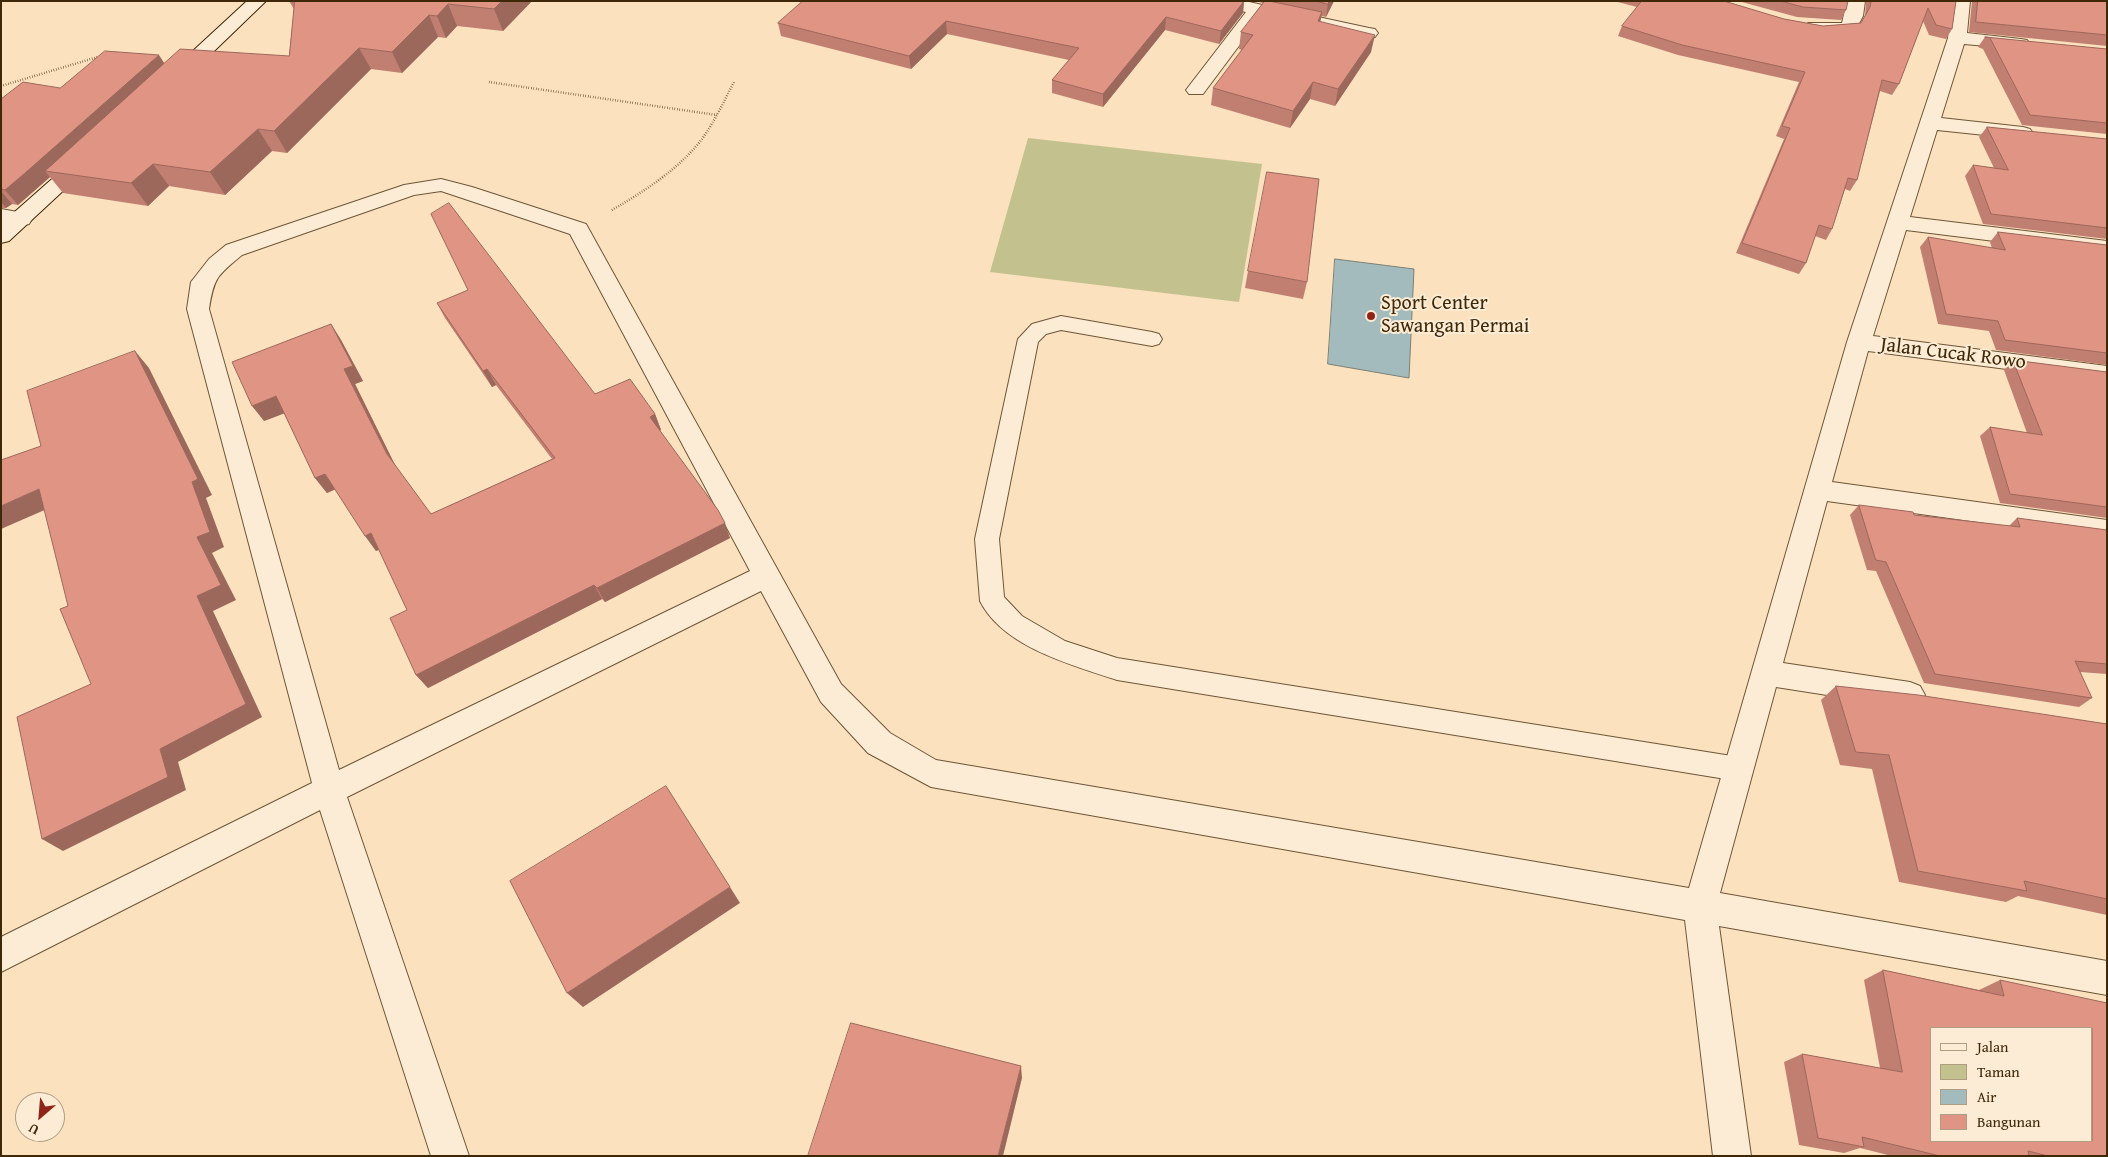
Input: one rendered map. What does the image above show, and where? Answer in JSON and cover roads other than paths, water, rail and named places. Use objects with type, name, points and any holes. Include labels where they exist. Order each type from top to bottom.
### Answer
[{"type":"street","points":[[164,87],[257,1]]},
{"type":"street","points":[[1219,1],[1369,33]]},
{"type":"street","points":[[1795,23],[1834,29],[1849,27],[1854,16],[1856,1]]},
{"type":"street","points":[[1732,1156],[1700,906],[1859,342],[1957,38],[1961,1]]},
{"type":"street","points":[[1196,90],[1258,9]]},
{"type":"street","points":[[1957,38],[2041,46]]},
{"type":"street","points":[[1930,123],[2046,136]]},
{"type":"street","points":[[1,236],[11,217],[100,146]]},
{"type":"street","points":[[450,1156],[329,790],[198,309],[202,282],[217,264],[234,250],[345,210],[412,189],[431,186],[441,185],[465,191],[578,230],[831,693],[879,743],[931,772],[2107,978]]},
{"type":"street","points":[[1898,222],[2107,248]]},
{"type":"street","name":"Jalan Cucak Rowo","points":[[1859,342],[2107,374]]},
{"type":"street","points":[[1817,490],[2107,530]]},
{"type":"street","points":[[1,955],[329,790],[767,575]]},
{"type":"street","points":[[1766,673],[1941,700]]},
{"type":"lane","points":[[1152,338],[1061,323],[1039,329],[1028,339],[987,539],[992,601],[1013,623],[1057,649],[1117,669],[1275,696],[1738,769]]},
{"type":"water","name":"Sport Center Sawangan Permai","points":[[1335,259],[1414,269],[1409,378],[1328,364]]},
{"type":"place","name":"Sport Center Sawangan Permai","points":[[1371,316]]}]
